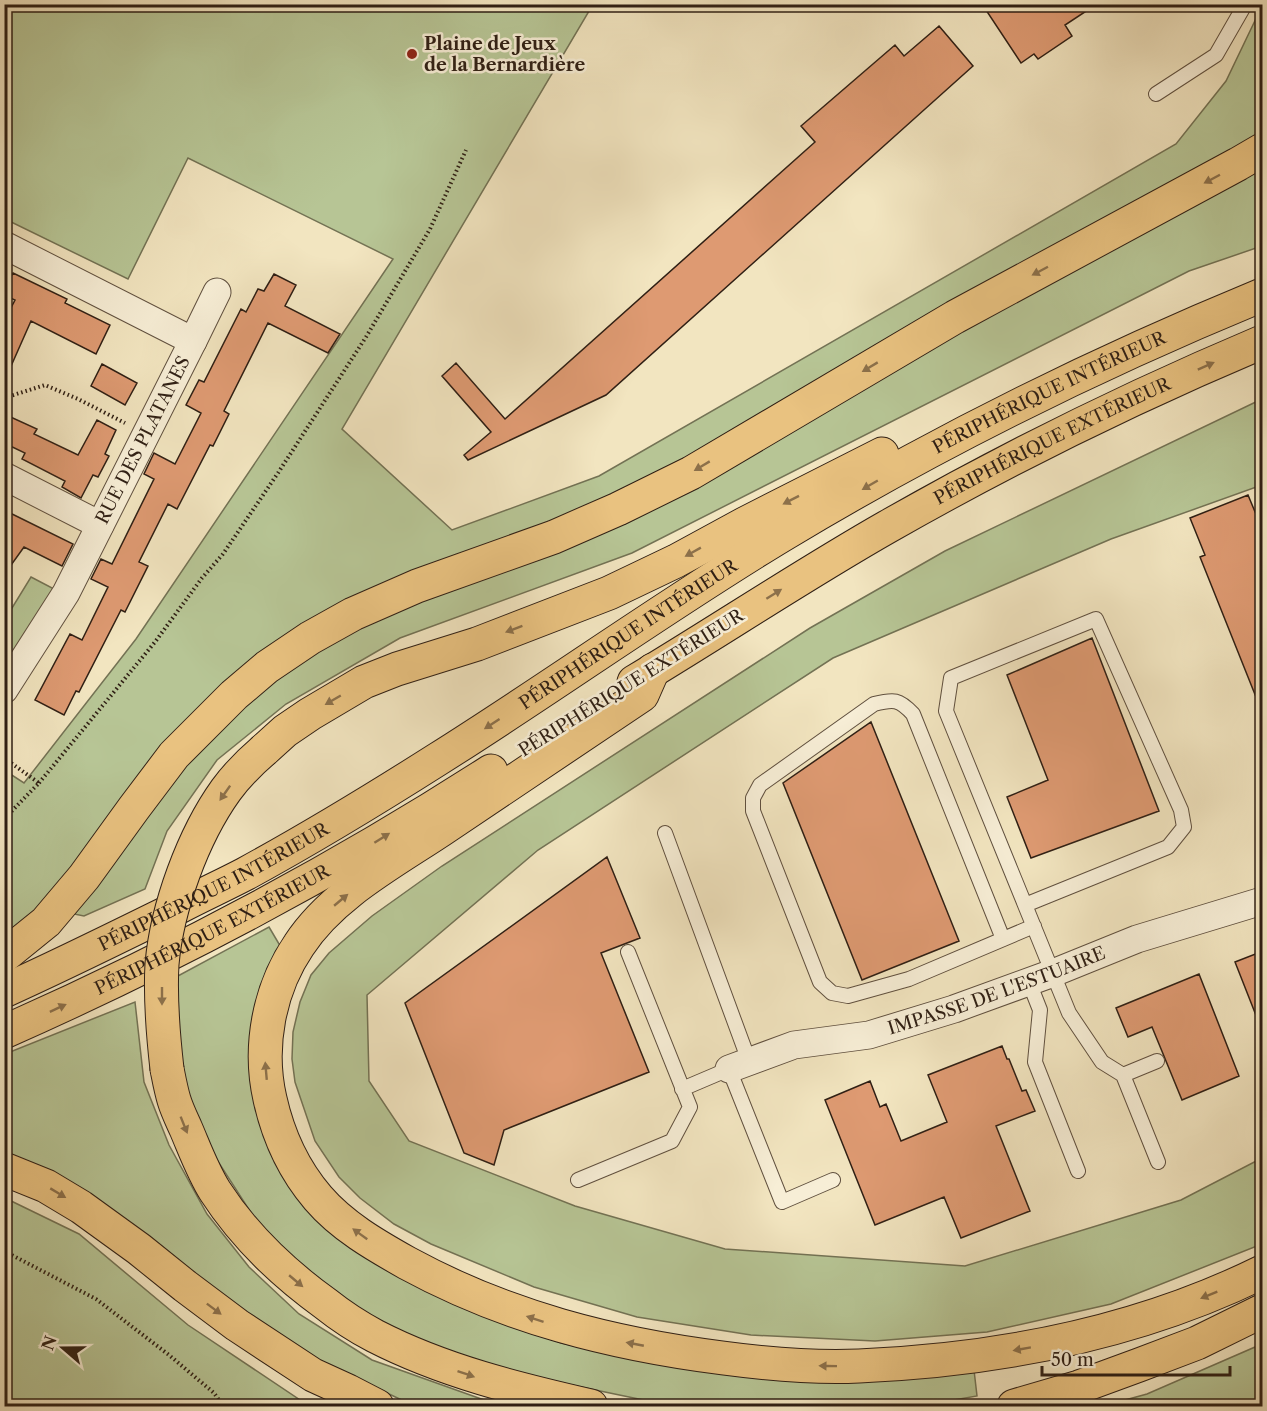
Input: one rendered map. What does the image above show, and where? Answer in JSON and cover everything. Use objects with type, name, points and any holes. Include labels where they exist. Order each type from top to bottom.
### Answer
[{"type":"highway","points":[[4,956],[46,922],[84,877],[174,755],[267,667],[310,638],[353,614],[417,586],[554,537],[691,473],[955,317],[1263,150]]},
{"type":"highway","points":[[591,1407],[465,1374],[375,1336],[299,1285],[267,1255],[237,1221],[215,1190],[196,1153],[175,1102],[167,1069],[162,1030],[162,964],[167,936],[184,872],[201,830],[226,790],[242,770],[264,750],[285,731],[310,714],[364,682],[397,669],[477,644],[609,593],[676,561],[878,456],[1263,279]]},
{"type":"highway","name":"PÉRIPHÉRIQUE INTÉRIEUR","points":[[4,991],[102,946],[243,875],[314,835],[438,759],[700,587],[775,540],[901,467],[971,429],[1077,377],[1186,326],[1263,295]]},
{"type":"highway","name":"PÉRIPHÉRIQUE EXTÉRIEUR","points":[[4,1032],[129,974],[259,908],[349,858],[785,587],[886,527],[1067,432],[1263,342]]},
{"type":"highway","points":[[653,670],[642,695],[359,885],[312,927],[297,948],[285,970],[269,1017],[265,1040],[267,1087],[273,1114],[293,1162],[320,1200],[336,1216],[378,1247],[427,1274],[508,1310],[591,1335],[635,1344],[681,1353],[777,1364],[856,1366],[951,1360],[1051,1344],[1150,1317],[1263,1272]]},
{"type":"highway","points":[[4,1169],[46,1186],[81,1207],[237,1325],[313,1375],[377,1407]]},
{"type":"highway","points":[[1014,1407],[1149,1362],[1197,1343],[1263,1311]]},
{"type":"street","name":"RUE DES PLATANES","points":[[4,690],[66,593],[193,341],[7,253]]},
{"type":"street","points":[[193,341],[218,292]]},
{"type":"street","points":[[4,476],[100,525]]},
{"type":"street","name":"IMPASSE DE L'ESTUAIRE","points":[[739,1065],[794,1044],[869,1035],[954,1009],[1137,939],[1263,901]]},
{"type":"lane","points":[[1156,94],[1216,55],[1244,4]]},
{"type":"lane","points":[[1025,905],[1168,848],[1184,827],[1181,810],[1096,619],[951,678],[946,711],[1025,905],[1034,926],[1041,977],[1035,1062],[1078,1171]]},
{"type":"lane","points":[[1003,939],[913,714],[903,704],[891,700],[874,704],[760,785],[753,798],[753,811],[820,982],[832,993],[848,996],[909,979],[1034,926]]},
{"type":"lane","points":[[665,833],[782,1202],[833,1180]]},
{"type":"lane","points":[[578,1180],[672,1141],[690,1107],[628,952]]},
{"type":"lane","points":[[1041,977],[1102,1062],[1123,1075],[1158,1162]]},
{"type":"lane","points":[[1123,1075],[1157,1061]]},
{"type":"lane","points":[[682,1089],[739,1065]]},
{"type":"path","points":[[4,819],[39,783],[155,642],[202,578],[223,554],[366,337],[430,228],[466,150]]},
{"type":"path","points":[[4,398],[45,385],[78,399],[146,435]]},
{"type":"path","points":[[4,758],[39,783]]},
{"type":"path","points":[[4,1251],[96,1299],[214,1393],[223,1407]]},
{"type":"green space","points":[[5,5],[598,5],[589,11],[342,429],[452,530],[599,476],[1176,144],[1226,81],[1262,6],[1262,246],[1189,271],[632,553],[400,638],[286,704],[217,760],[167,831],[145,889],[84,916],[40,907],[5,938],[4,770],[24,783],[136,639],[393,259],[188,158],[128,279],[5,219]]},
{"type":"green space","points":[[1262,399],[1262,485],[1111,539],[833,658],[538,850],[367,995],[369,1081],[409,1141],[575,1206],[725,1249],[965,1266],[1181,1200],[1262,1158],[1262,1244],[1111,1304],[987,1332],[875,1341],[751,1335],[637,1317],[534,1287],[431,1244],[394,1224],[360,1198],[339,1177],[315,1141],[295,1082],[292,1059],[293,1032],[300,1002],[311,975],[329,953],[372,916],[442,866],[810,628],[945,551]]},
{"type":"green space","points":[[31,577],[56,590],[5,672],[4,621]]},
{"type":"green space","points":[[269,927],[282,949],[272,1148],[434,1290],[561,1343],[686,1369],[792,1376],[974,1370],[977,1396],[931,1404],[895,1406],[694,1406],[653,1402],[533,1377],[417,1343],[326,1291],[257,1222],[208,1146],[178,1069],[176,977]]},
{"type":"green space","points":[[135,1002],[144,1082],[169,1145],[207,1214],[249,1267],[299,1314],[372,1360],[501,1406],[418,1406],[322,1362],[5,1156],[5,1054]]},
{"type":"green space","points":[[5,1198],[79,1234],[188,1325],[309,1406],[5,1406]]},
{"type":"green space","points":[[1262,1344],[1262,1406],[1103,1406],[1147,1394]]},
{"type":"building","points":[[982,4],[1097,4],[1065,25],[1072,36],[1038,59],[1034,54],[1021,63]]},
{"type":"building","points":[[939,26],[973,66],[606,395],[468,460],[464,455],[491,432],[442,376],[456,363],[505,419],[815,142],[801,126],[895,45],[904,56]]},
{"type":"building","points":[[13,273],[67,299],[65,303],[110,325],[96,354],[31,321],[4,382],[4,321],[15,300],[4,295],[4,290]]},
{"type":"building","points":[[274,274],[296,285],[285,306],[340,334],[328,353],[268,323],[224,411],[229,414],[213,446],[210,445],[177,509],[168,504],[139,562],[148,566],[125,612],[121,610],[79,692],[76,691],[64,715],[35,700],[70,634],[82,640],[108,587],[91,579],[101,559],[112,564],[154,479],[144,474],[154,453],[175,464],[201,413],[186,405],[199,380],[204,382],[241,309],[246,312],[258,289],[264,291]]},
{"type":"building","points":[[102,364],[137,383],[125,405],[91,386]]},
{"type":"building","points":[[4,414],[37,429],[34,434],[78,455],[97,420],[116,430],[105,454],[109,456],[98,477],[93,475],[81,498],[62,487],[65,481],[22,459],[25,453],[4,443]]},
{"type":"building","points":[[1248,495],[1263,531],[1262,712],[1200,557],[1205,555],[1190,518]]},
{"type":"building","points":[[4,510],[73,544],[62,566],[24,547],[4,575]]},
{"type":"building","points":[[1092,638],[1159,811],[1031,858],[1007,797],[1048,780],[1007,675]]},
{"type":"building","points":[[871,722],[959,941],[862,980],[783,783]]},
{"type":"building","points":[[607,857],[640,938],[601,953],[649,1072],[504,1130],[494,1165],[464,1153],[405,1003]]},
{"type":"building","points":[[1263,951],[1263,1028],[1261,1028],[1235,962]]},
{"type":"building","points":[[1199,974],[1239,1076],[1182,1100],[1152,1027],[1128,1037],[1116,1008]]},
{"type":"building","points":[[1002,1046],[1022,1091],[1026,1090],[1035,1111],[996,1126],[1030,1211],[961,1238],[944,1197],[875,1225],[825,1100],[870,1081],[880,1107],[886,1104],[901,1141],[947,1122],[928,1075]]},
{"type":"place","name":"Plaine de Jeux de la Bernardière","points":[[412,54]]}]
